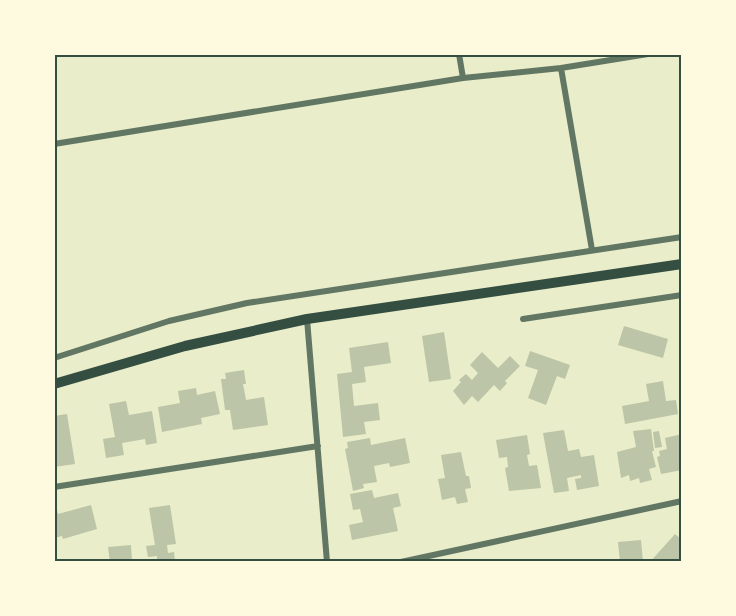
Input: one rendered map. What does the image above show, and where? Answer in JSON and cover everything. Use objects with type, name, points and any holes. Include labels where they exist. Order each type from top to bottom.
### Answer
[{"type":"main road","points":[[54,384],[185,346],[307,319],[682,264]]},
{"type":"street","points":[[459,54],[463,78]]},
{"type":"street","points":[[54,144],[463,78],[561,68],[648,54]]},
{"type":"street","points":[[561,68],[592,250]]},
{"type":"street","points":[[54,358],[169,321],[247,303],[682,237]]},
{"type":"street","points":[[523,319],[682,295]]},
{"type":"street","points":[[307,319],[327,562]]},
{"type":"street","points":[[54,487],[318,446]]},
{"type":"street","points":[[401,562],[682,501]]},
{"type":"building","points":[[624,326],[668,339],[663,358],[618,345]]},
{"type":"building","points":[[444,332],[451,379],[429,382],[422,336]]},
{"type":"building","points":[[388,342],[391,363],[364,367],[366,382],[352,384],[354,406],[378,403],[380,420],[364,422],[366,434],[343,437],[337,374],[352,372],[349,348]]},
{"type":"building","points":[[530,351],[570,365],[565,379],[557,376],[546,405],[528,398],[538,370],[525,366]]},
{"type":"building","points":[[482,352],[498,368],[510,356],[520,366],[505,381],[507,383],[500,391],[494,385],[478,402],[472,396],[464,405],[453,391],[461,382],[459,380],[466,374],[472,380],[478,373],[470,365]]},
{"type":"building","points":[[244,370],[246,384],[243,384],[246,400],[264,397],[268,425],[233,430],[230,410],[225,410],[221,379],[226,379],[225,373]]},
{"type":"building","points":[[663,381],[666,401],[676,400],[678,414],[625,424],[622,406],[649,401],[646,384]]},
{"type":"building","points":[[196,388],[197,395],[215,391],[220,414],[201,418],[202,424],[162,432],[158,407],[180,403],[178,391]]},
{"type":"building","points":[[126,401],[129,415],[152,411],[157,443],[146,445],[145,439],[122,443],[124,455],[106,458],[103,439],[115,437],[109,404]]},
{"type":"building","points":[[67,414],[75,464],[54,467],[54,416]]},
{"type":"building","points":[[651,429],[654,451],[652,451],[656,467],[649,469],[652,480],[640,483],[639,478],[630,481],[629,475],[621,478],[617,452],[636,447],[633,431]]},
{"type":"building","points":[[564,430],[568,451],[579,449],[581,457],[594,455],[599,486],[577,490],[575,479],[581,478],[581,475],[567,478],[569,491],[554,493],[543,433]]},
{"type":"building","points":[[659,431],[662,447],[655,448],[653,432]]},
{"type":"building","points":[[682,434],[682,470],[661,474],[657,457],[660,456],[659,451],[667,449],[665,438]]},
{"type":"building","points":[[527,435],[529,466],[537,465],[541,488],[509,491],[505,468],[508,467],[507,457],[499,458],[496,440]]},
{"type":"building","points":[[370,438],[371,445],[405,438],[410,463],[390,467],[389,463],[374,466],[377,482],[363,484],[364,488],[353,491],[345,449],[348,448],[347,442]]},
{"type":"building","points":[[461,452],[471,488],[465,489],[468,502],[457,504],[455,497],[442,500],[438,479],[445,478],[441,455]]},
{"type":"building","points":[[372,490],[374,498],[398,493],[401,506],[393,508],[398,531],[352,540],[349,525],[363,522],[360,509],[353,510],[350,494]]},
{"type":"building","points":[[91,505],[97,529],[63,539],[62,536],[54,538],[54,511],[57,510],[58,514]]},
{"type":"building","points":[[170,505],[176,544],[167,545],[168,553],[174,552],[175,562],[157,562],[157,556],[148,557],[146,546],[155,545],[149,508]]},
{"type":"building","points":[[675,534],[682,540],[682,562],[650,562]]},
{"type":"building","points":[[641,540],[643,562],[620,562],[618,542]]},
{"type":"building","points":[[131,545],[132,562],[110,562],[108,547]]}]
